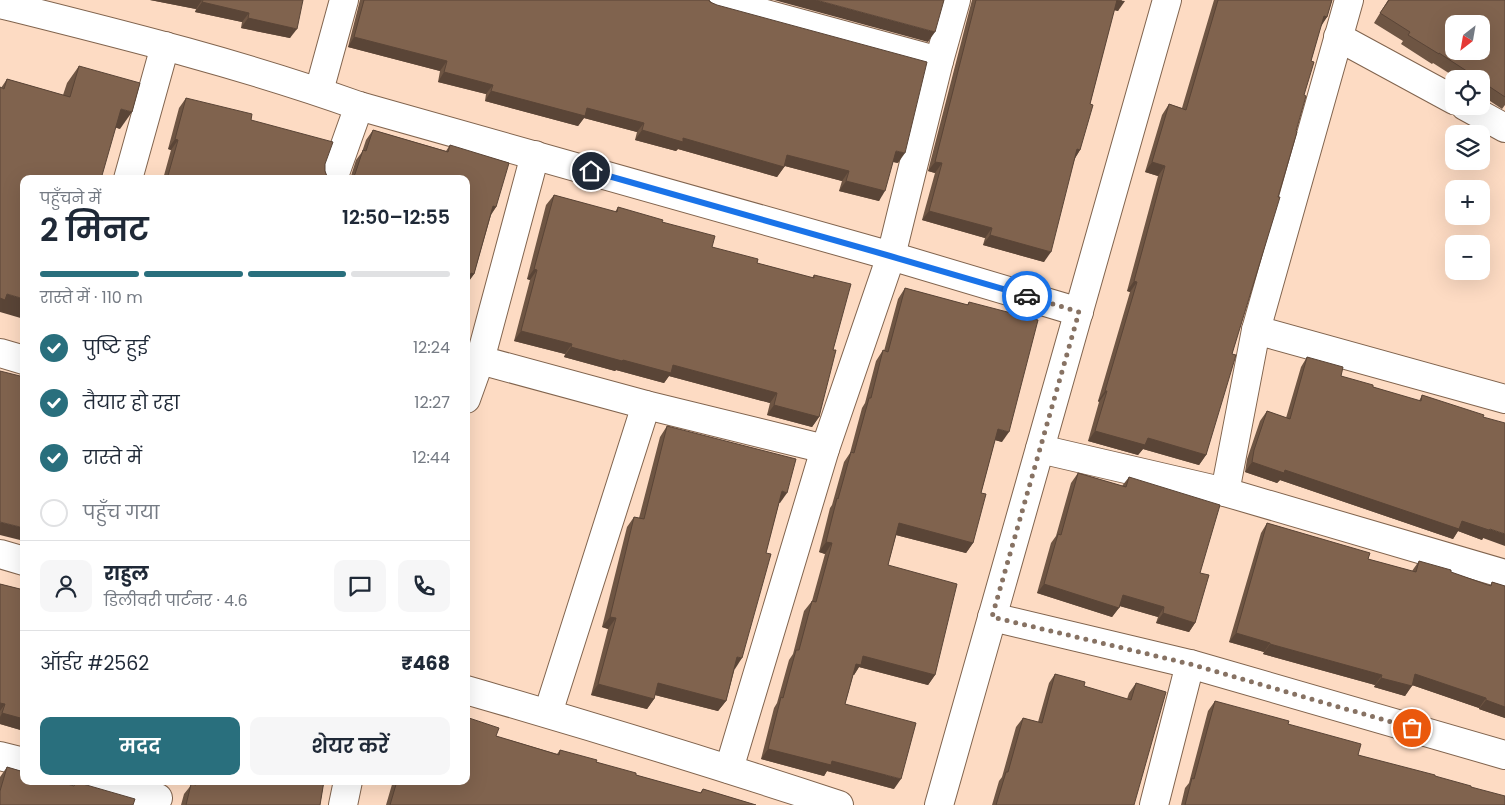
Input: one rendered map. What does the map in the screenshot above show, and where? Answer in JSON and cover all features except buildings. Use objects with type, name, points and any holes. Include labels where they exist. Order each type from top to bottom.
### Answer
[{"type":"street","points":[[319,91],[344,0]]},
{"type":"street","points":[[714,0],[939,61]]},
{"type":"street","points":[[729,769],[825,449],[890,256],[956,0]]},
{"type":"street","points":[[939,805],[1167,0]]},
{"type":"street","points":[[1225,492],[1256,330],[1349,0]]},
{"type":"street","points":[[0,4],[165,46],[319,91],[359,106],[890,256],[1079,312]]},
{"type":"street","points":[[1338,37],[1445,95]]},
{"type":"street","points":[[129,175],[165,46]]},
{"type":"street","points":[[334,175],[359,106]]},
{"type":"street","points":[[1482,115],[1505,128]]},
{"type":"street","points":[[470,388],[480,360],[534,156]]},
{"type":"street","points":[[1256,330],[1505,399]]},
{"type":"street","points":[[0,353],[20,359]]},
{"type":"street","points":[[480,360],[646,405],[825,449]]},
{"type":"street","points":[[548,713],[646,405]]},
{"type":"street","points":[[1040,449],[1225,492],[1505,574]]},
{"type":"street","points":[[0,554],[20,560]]},
{"type":"street","points":[[992,617],[1190,664],[1505,755]]},
{"type":"street","points":[[1154,805],[1190,664]]},
{"type":"street","points":[[470,691],[548,713],[839,805]]},
{"type":"street","points":[[0,756],[20,761]]},
{"type":"street","points":[[113,785],[159,795]]},
{"type":"street","points":[[343,805],[347,785]]},
{"type":"way so far","points":[[1027,296],[1079,312],[992,617],[1190,664],[1412,728]]},
{"type":"route","points":[[591,171],[1027,296]]}]
